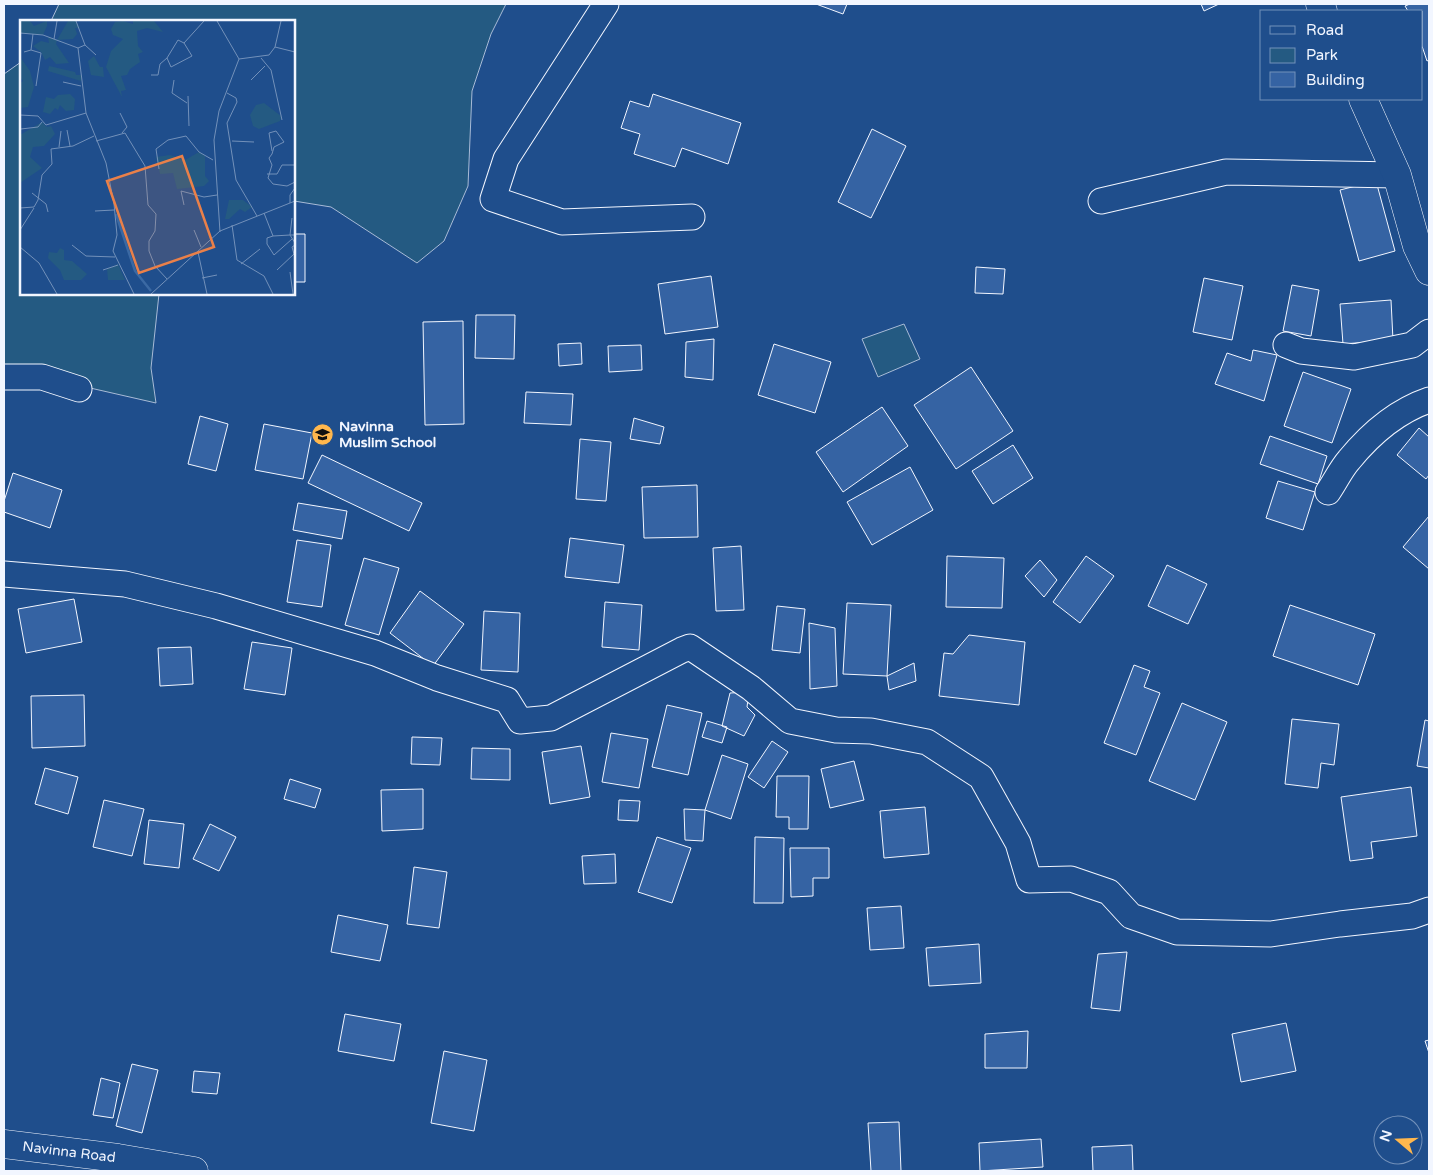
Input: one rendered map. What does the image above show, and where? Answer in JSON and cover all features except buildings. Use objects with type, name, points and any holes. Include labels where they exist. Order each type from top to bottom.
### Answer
[{"type":"main road","points":[[1363,100],[1397,175],[1423,246],[1429,271]]},
{"type":"main road","name":"Navinna Road","points":[[4,1144],[118,1158],[194,1171]]},
{"type":"street","points":[[606,4],[506,159],[494,199],[562,222],[692,217]]},
{"type":"street","points":[[1102,201],[1226,172],[1397,175]]},
{"type":"street","points":[[1286,345],[1301,351],[1354,357],[1412,345],[1429,332]]},
{"type":"street","points":[[4,377],[42,376],[79,389]]},
{"type":"street","points":[[1328,492],[1348,461],[1370,436],[1395,416],[1429,400]]},
{"type":"street","points":[[4,574],[124,584],[216,606],[375,653],[437,678],[507,700],[520,721],[551,718],[690,647],[751,688],[790,721],[836,730],[871,731],[927,742],[981,777],[1018,843],[1029,880],[1071,879],[1109,892],[1131,916],[1177,932],[1271,934],[1412,916],[1429,910]]},
{"type":"green space","points":[[59,4],[506,4],[491,34],[472,91],[468,186],[444,241],[417,263],[331,207],[295,201],[295,20],[51,20]]},
{"type":"green space","points":[[20,63],[20,295],[159,295],[151,368],[156,403],[42,377],[4,377],[4,74]]},
{"type":"green space","points":[[904,324],[920,359],[878,377],[862,339]]},
{"type":"place","name":"Navinna Muslim School","points":[[323,434]]}]
